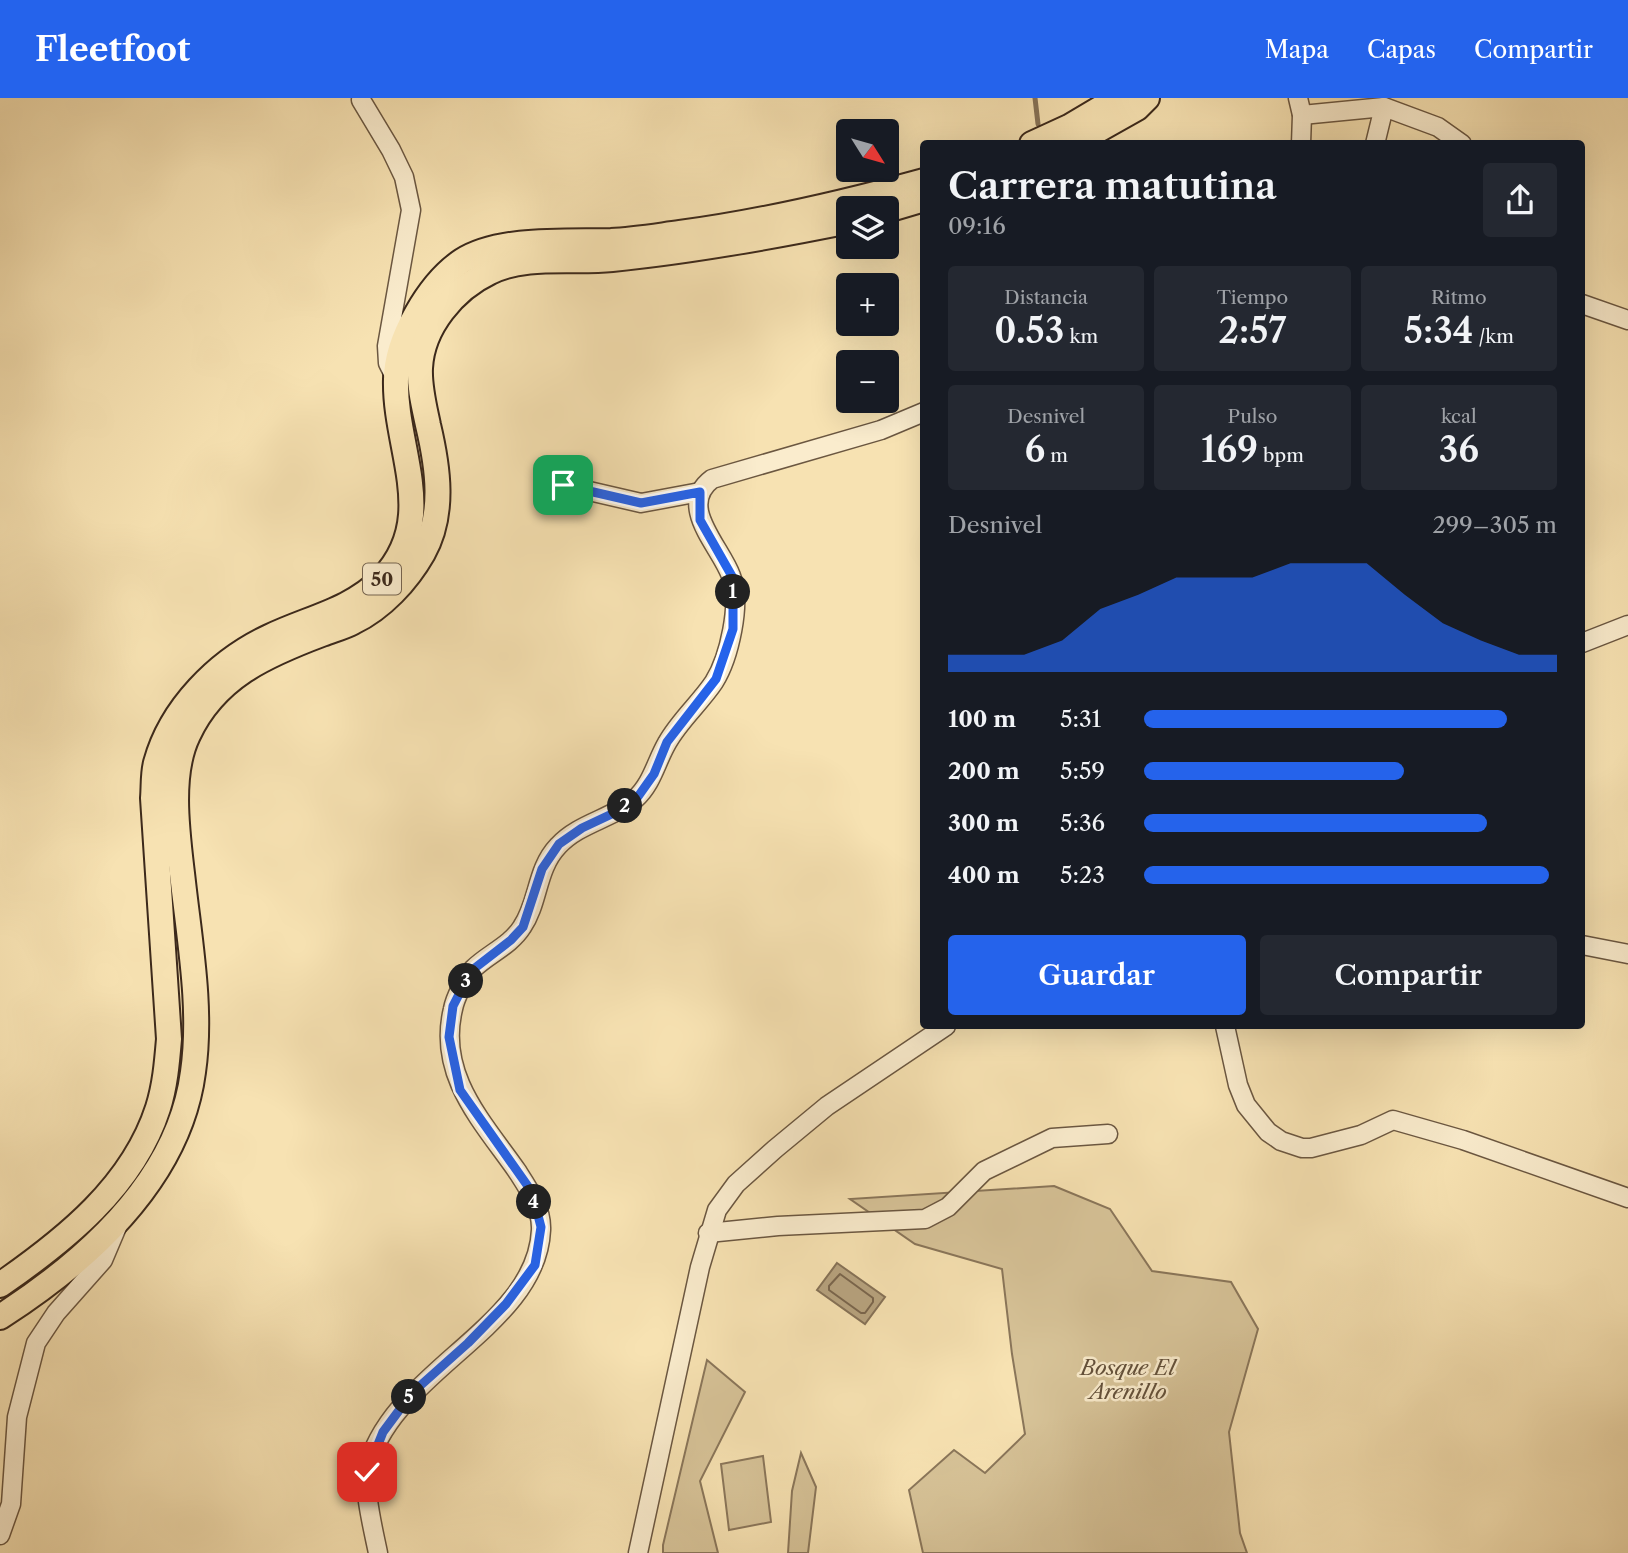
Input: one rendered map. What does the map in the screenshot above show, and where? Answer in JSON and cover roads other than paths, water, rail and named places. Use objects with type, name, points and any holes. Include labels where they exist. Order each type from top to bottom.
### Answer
[{"type":"highway","points":[[1041,140],[1118,98]]},
{"type":"highway","points":[[1080,140],[1137,107],[1147,98]]},
{"type":"highway","name":"50","points":[[0,1285],[57,1242],[104,1199],[141,1149],[158,1108],[166,1074],[169,1040],[153,798],[155,767],[162,744],[177,716],[198,689],[230,662],[267,638],[331,613],[370,590],[392,566],[411,526],[413,505],[401,433],[396,379],[401,348],[427,298],[463,261],[487,251],[556,241],[613,241],[681,233],[802,212],[920,182]]},
{"type":"highway","points":[[899,206],[920,200]]},
{"type":"highway","name":"50","points":[[0,1317],[31,1297],[95,1243],[148,1183],[171,1148],[185,1116],[193,1071],[195,1014],[177,830],[178,765],[187,737],[203,710],[238,673],[272,654],[355,622],[379,606],[404,582],[424,552],[435,527],[438,500],[420,366],[427,336],[442,309],[474,281],[491,271],[518,263],[607,259],[705,248],[836,223]]},
{"type":"street","points":[[361,100],[404,177],[411,210],[387,346],[388,363],[396,379]]},
{"type":"street","points":[[1301,140],[1300,106],[1384,107],[1438,127],[1456,140]]},
{"type":"street","points":[[1376,140],[1384,107]]},
{"type":"street","points":[[1585,305],[1628,320]]},
{"type":"street","points":[[563,485],[641,503],[700,492],[712,479],[881,430],[920,414]]},
{"type":"street","points":[[378,1553],[372,1525],[367,1472],[383,1432],[412,1393],[468,1343],[506,1304],[535,1265],[541,1227],[532,1192],[460,1090],[449,1037],[453,1006],[471,971],[511,940],[523,927],[542,869],[559,844],[637,798],[654,774],[667,742],[716,679],[733,629],[733,578],[700,520],[700,492]]},
{"type":"street","points":[[1585,642],[1628,625]]},
{"type":"street","points":[[1585,946],[1628,954]]},
{"type":"street","points":[[638,1553],[708,1233],[717,1210],[736,1184],[827,1106],[942,1029]]},
{"type":"street","points":[[1226,1029],[1238,1085],[1246,1105],[1268,1132],[1280,1140],[1311,1149],[1361,1135],[1393,1121],[1463,1140],[1628,1198]]},
{"type":"street","points":[[708,1233],[778,1226],[925,1219],[948,1207],[984,1171],[1052,1139],[1108,1134]]},
{"type":"street","points":[[0,1535],[11,1504],[17,1417],[36,1343],[56,1313],[103,1260],[121,1216]]},
{"type":"water","points":[[837,1263],[885,1297],[865,1324],[817,1290]]},
{"type":"waterway","points":[[1035,98],[1038,124]]},
{"type":"park label","name":"Bosque El Arenillo","points":[[1128,1380]]}]
